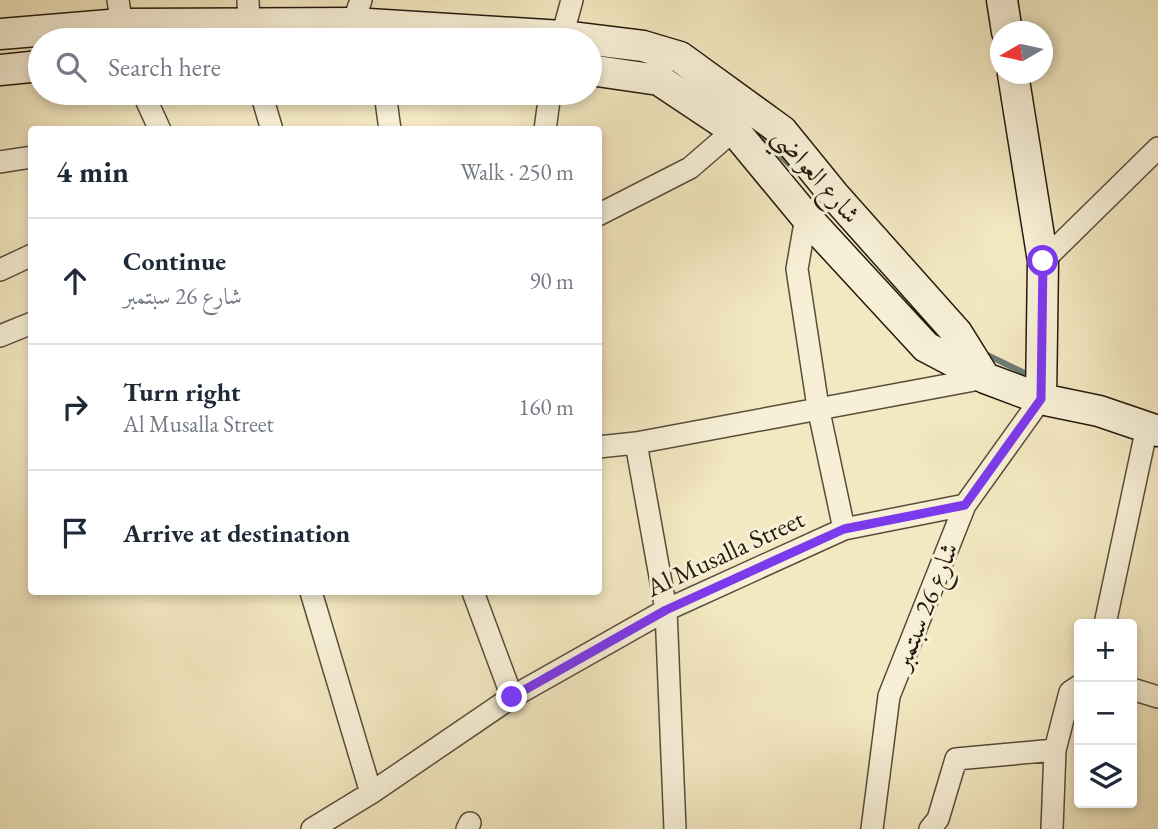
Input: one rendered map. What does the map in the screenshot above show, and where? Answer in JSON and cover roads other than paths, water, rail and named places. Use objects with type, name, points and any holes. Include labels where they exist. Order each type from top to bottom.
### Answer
[{"type":"main road","points":[[1002,0],[1005,21]]},
{"type":"main road","name":"شارع العواضي","points":[[60,28],[249,13],[357,12],[483,28]]},
{"type":"main road","name":"شارع العواضي","points":[[0,34],[28,31]]},
{"type":"main road","name":"شارع العواضي","points":[[602,42],[643,46],[680,57],[782,131],[834,195],[957,333],[985,378]]},
{"type":"main road","points":[[0,70],[28,67]]},
{"type":"main road","name":"شارع العواضي","points":[[602,72],[660,80],[734,130],[806,217],[926,348],[985,378]]},
{"type":"main road","points":[[1015,84],[1043,261],[1041,399]]},
{"type":"main road","points":[[985,378],[1041,399],[1154,426]]},
{"type":"street","points":[[564,28],[572,0]]},
{"type":"street","points":[[149,105],[158,126]]},
{"type":"street","points":[[265,105],[271,126]]},
{"type":"street","points":[[387,105],[389,126]]},
{"type":"street","points":[[546,126],[548,105]]},
{"type":"street","points":[[602,213],[690,168],[734,130]]},
{"type":"street","points":[[1043,261],[1157,149]]},
{"type":"street","points":[[0,162],[28,158]]},
{"type":"street","points":[[806,217],[797,269],[818,407],[844,529]]},
{"type":"street","points":[[0,270],[28,257]]},
{"type":"street","points":[[0,336],[28,325]]},
{"type":"street","points":[[602,447],[636,443],[985,378]]},
{"type":"street","name":"شارع 26 سبتمبر","points":[[872,829],[889,696],[965,505],[1041,399]]},
{"type":"street","points":[[1106,619],[1154,426]]},
{"type":"street","points":[[636,443],[666,610],[674,829]]},
{"type":"street","name":"Al Musalla Street","points":[[312,829],[371,793],[512,697],[666,610],[844,529],[965,505]]},
{"type":"street","points":[[312,595],[371,793]]},
{"type":"street","points":[[474,595],[512,697]]},
{"type":"street","points":[[1052,829],[1055,750],[1070,692],[1074,689]]},
{"type":"street","points":[[1137,691],[1158,697]]},
{"type":"street","points":[[930,829],[938,819],[956,759],[1055,750]]},
{"type":"waterway","points":[[628,59],[655,65]]},
{"type":"waterway","points":[[754,129],[793,168]]},
{"type":"waterway","points":[[983,353],[1033,377]]}]
